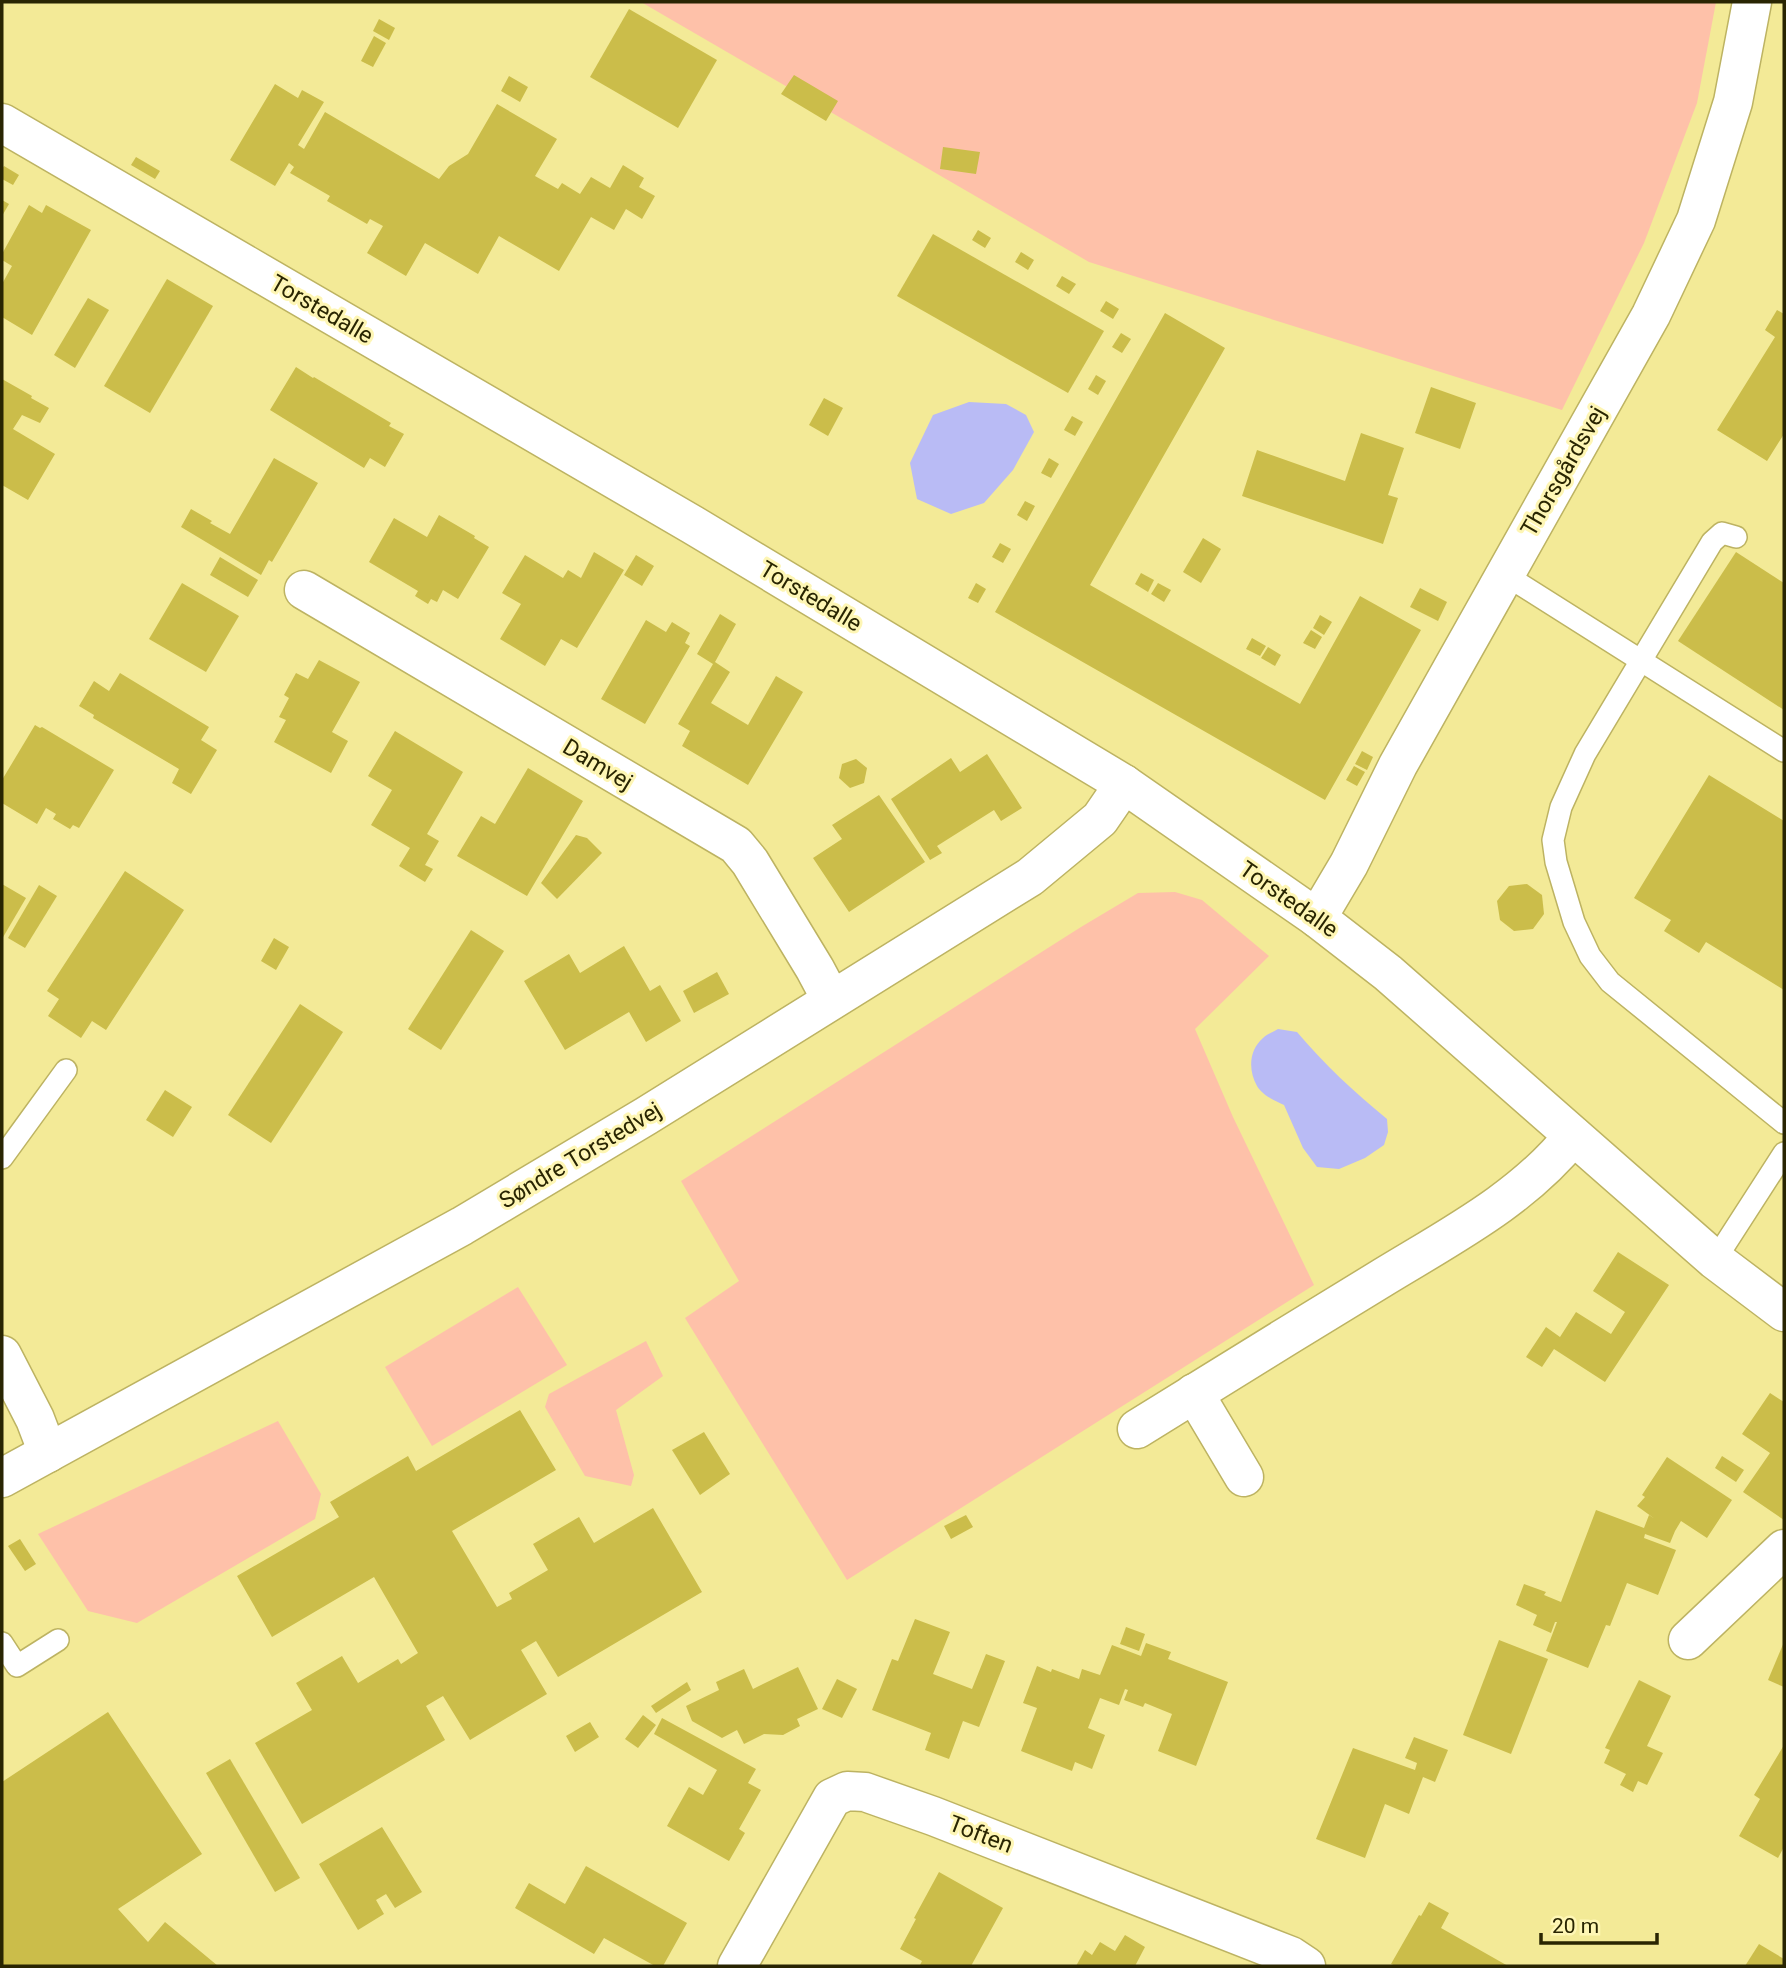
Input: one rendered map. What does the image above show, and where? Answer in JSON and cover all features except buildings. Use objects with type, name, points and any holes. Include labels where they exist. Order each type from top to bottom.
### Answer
[{"type":"street","name":"Thorsgårdsvej","points":[[1317,918],[1349,864],[1398,765],[1650,315],[1696,220],[1732,102],[1752,2]]},
{"type":"street","name":"Torstedalle","points":[[2,123],[693,524],[1124,784],[1317,918],[1388,973],[1715,1260],[1784,1312]]},
{"type":"street","name":"Damvej","points":[[304,590],[736,845],[758,874],[831,999]]},
{"type":"street","name":"Søndre Torstedvej","points":[[2,1478],[462,1226],[646,1116],[1030,877],[1100,819],[1124,784]]},
{"type":"street","points":[[1137,1429],[1462,1229],[1544,1169],[1573,1136]]},
{"type":"street","points":[[2,1355],[35,1419],[48,1453]]},
{"type":"street","points":[[1194,1394],[1244,1477]]},
{"type":"street","points":[[1688,1640],[1784,1549]]},
{"type":"street","name":"Toften","points":[[737,1966],[832,1798],[848,1791],[864,1792],[933,1816],[1291,1956],[1306,1966]]},
{"type":"lane","points":[[1736,537],[1722,533],[1712,542],[1640,659],[1586,754],[1561,807],[1553,840],[1556,862],[1574,922],[1590,956],[1610,982],[1784,1123]]},
{"type":"lane","points":[[1504,574],[1784,751]]},
{"type":"lane","points":[[2,1158],[66,1070]]},
{"type":"lane","points":[[1715,1260],[1784,1153]]},
{"type":"lane","points":[[2,1643],[10,1671],[58,1640]]},
{"type":"shaded area","points":[[641,2],[1716,2],[1697,103],[1644,243],[1562,410],[1089,262]]},
{"type":"shaded area","points":[[1175,892],[1202,900],[1269,956],[1195,1029],[1233,1117],[1314,1285],[847,1580],[685,1318],[739,1281],[681,1181],[1138,893]]},
{"type":"shaded area","points":[[518,1287],[567,1365],[432,1446],[385,1367]]},
{"type":"shaded area","points":[[646,1341],[663,1376],[616,1410],[634,1475],[631,1486],[585,1476],[545,1407],[549,1394]]},
{"type":"shaded area","points":[[278,1421],[321,1494],[315,1519],[137,1623],[88,1611],[38,1534]]},
{"type":"water","points":[[969,402],[1006,404],[1026,415],[1034,432],[1013,470],[984,503],[951,514],[917,499],[910,463],[933,415]]},
{"type":"water","points":[[1278,1029],[1297,1032],[1340,1077],[1387,1119],[1388,1132],[1384,1145],[1365,1158],[1339,1169],[1317,1167],[1303,1148],[1284,1105],[1262,1092],[1252,1073],[1251,1060],[1255,1048],[1265,1037]]}]
